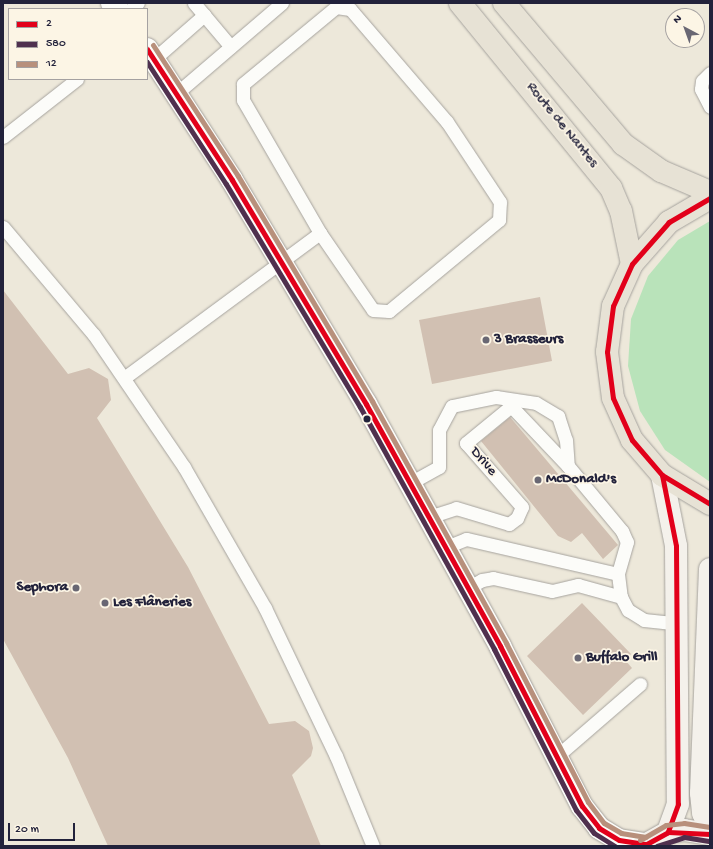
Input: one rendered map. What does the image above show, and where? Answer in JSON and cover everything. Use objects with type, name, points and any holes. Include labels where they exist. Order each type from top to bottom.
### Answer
[{"type":"main road","name":"Route de Nantes","points":[[460,3],[611,188],[621,211],[632,264]]},
{"type":"main road","points":[[504,3],[623,144],[661,171],[710,192]]},
{"type":"main road","points":[[710,198],[669,222],[632,264],[613,306],[607,352],[613,398],[632,440],[662,475],[710,504]]},
{"type":"street","points":[[150,54],[178,92],[282,260],[446,547],[582,806],[595,846]]},
{"type":"street","points":[[662,475],[676,546],[675,623],[678,804],[668,832]]},
{"type":"street","points":[[710,569],[701,793],[703,813],[710,828]]},
{"type":"street","points":[[582,806],[599,828],[619,840],[644,845],[668,832],[684,830],[710,834]]},
{"type":"lane","points":[[194,3],[231,46]]},
{"type":"lane","points":[[178,92],[282,3]]},
{"type":"lane","points":[[336,7],[350,9],[418,86],[447,122],[500,202],[499,220],[389,311],[373,310],[320,233],[243,100],[243,84],[336,7]]},
{"type":"lane","points":[[150,54],[204,16]]},
{"type":"lane","points":[[710,73],[702,81],[701,89],[710,107]]},
{"type":"lane","points":[[3,137],[76,80]]},
{"type":"lane","points":[[3,227],[62,295],[124,378],[184,467],[265,608],[336,756],[373,846]]},
{"type":"lane","points":[[124,378],[320,233]]},
{"type":"lane","points":[[410,483],[439,466],[439,430],[452,406],[496,397],[536,403],[558,416],[566,440],[568,466],[622,531],[627,542],[618,574],[621,597],[628,610],[644,620],[675,623]]},
{"type":"lane","name":"Drive","points":[[429,517],[456,508],[509,524],[517,518],[522,507],[466,443],[511,406],[568,466]]},
{"type":"lane","points":[[446,547],[466,539],[618,574]]},
{"type":"lane","points":[[468,588],[482,580],[493,578],[552,591],[578,585],[621,597]]},
{"type":"lane","points":[[557,756],[640,684]]},
{"type":"green space","points":[[710,221],[710,482],[665,450],[640,411],[628,366],[631,319],[648,276],[678,240]]},
{"type":"building","name":"Les Flâneries","points":[[3,290],[68,374],[89,368],[108,379],[111,400],[97,418],[188,567],[269,724],[295,721],[309,731],[313,748],[311,756],[292,775],[321,846],[108,846],[68,758],[3,639]]},
{"type":"building","name":"3 Brasseurs","points":[[540,297],[552,361],[432,384],[419,320]]},
{"type":"building","name":"McDonald's","points":[[510,417],[618,545],[603,559],[582,533],[571,542],[558,536],[481,441]]},
{"type":"building","name":"Buffalo Grill","points":[[582,603],[631,654],[625,660],[632,668],[583,715],[527,656]]},
{"type":"transit line","name":"12","points":[[153,45],[238,176],[372,401],[506,643],[588,802],[604,823],[621,833],[646,837]]},
{"type":"transit line","name":"2","points":[[148,51],[232,180],[366,404],[500,646],[582,806],[599,828],[619,840],[645,844]]},
{"type":"transit line","name":"580","points":[[148,64],[226,184],[360,407],[494,649],[576,810],[594,833],[615,846]]},
{"type":"transit line","name":"2","points":[[710,198],[669,222],[632,264],[613,306],[607,352],[613,398],[632,440],[662,475],[710,504]]},
{"type":"transit line","name":"2","points":[[662,475],[676,546],[678,804],[668,832]]},
{"type":"transit line","name":"12","points":[[640,840],[666,825],[684,823],[710,827]]},
{"type":"transit line","name":"2","points":[[643,846],[668,832],[710,834]]},
{"type":"transit line","name":"580","points":[[657,846],[684,837],[709,841]]},
{"type":"place","name":"3 Brasseurs","points":[[486,340]]},
{"type":"place","name":"McDonald's","points":[[538,480]]},
{"type":"place","name":"Sephora","points":[[76,588]]},
{"type":"place","name":"Les Flâneries","points":[[105,603]]},
{"type":"place","name":"Buffalo Grill","points":[[578,658]]}]
